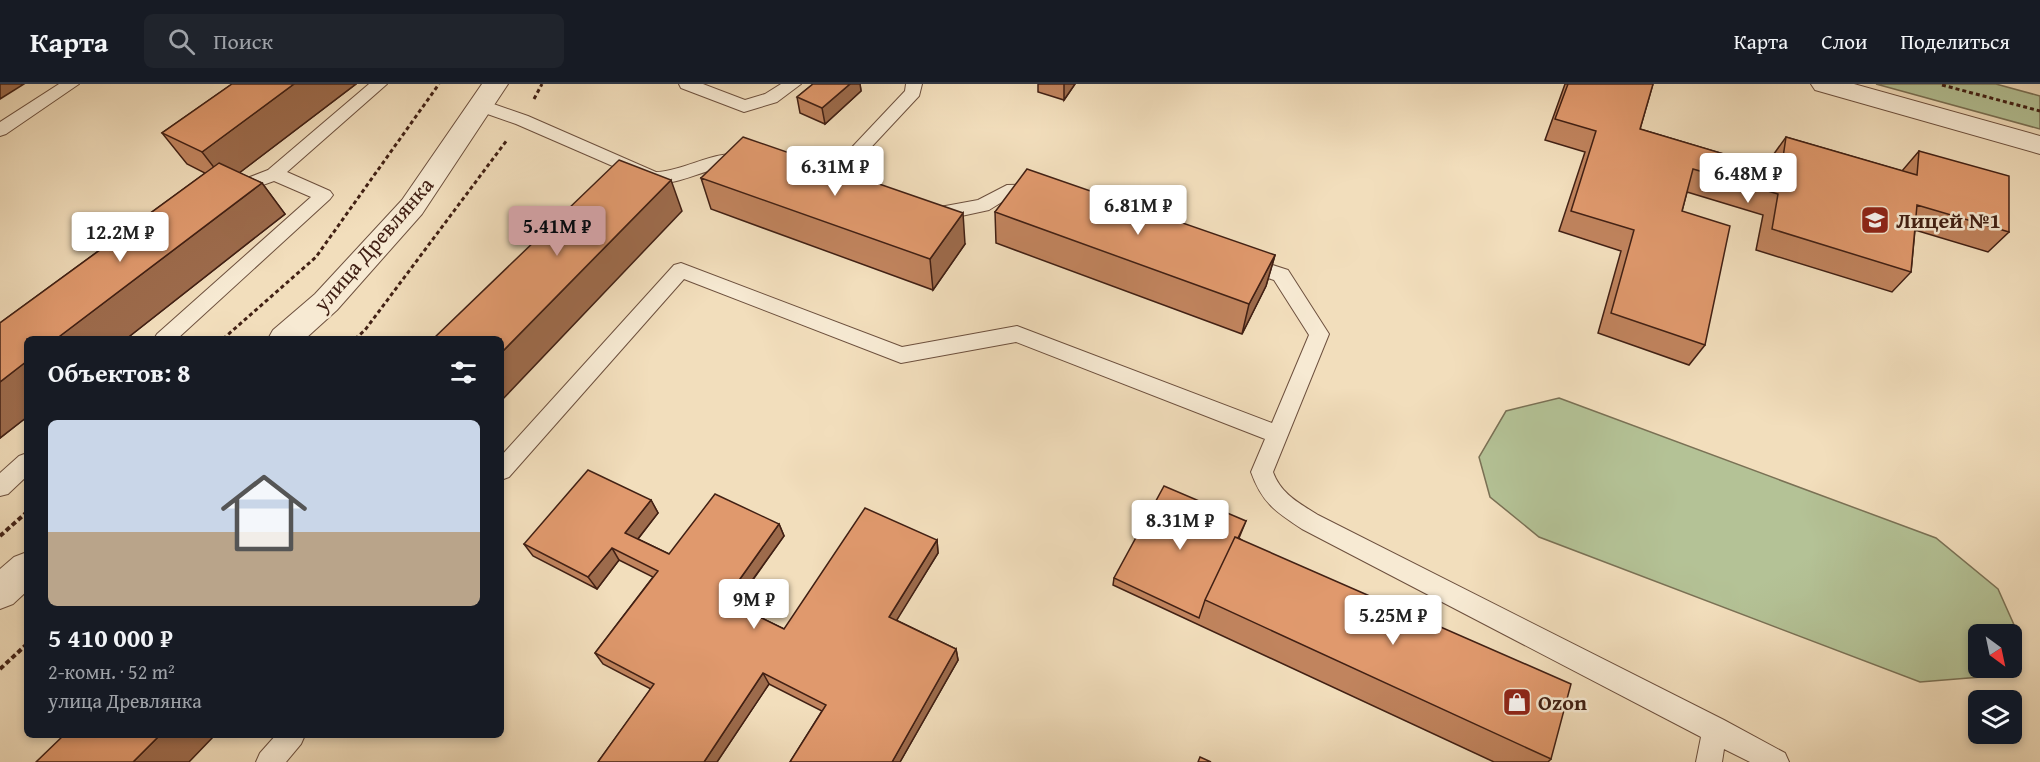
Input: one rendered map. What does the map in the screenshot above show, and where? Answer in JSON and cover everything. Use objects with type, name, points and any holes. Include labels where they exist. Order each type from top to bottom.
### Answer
[{"type":"street","points":[[1824,84],[2040,145]]},
{"type":"street","name":"улица Древлянка","points":[[287,336],[326,302],[412,207],[489,95]]},
{"type":"street","points":[[0,592],[24,571]]},
{"type":"lane","points":[[0,130],[71,84]]},
{"type":"lane","points":[[212,198],[274,174],[379,84]]},
{"type":"lane","points":[[687,84],[744,105],[771,98],[793,84]]},
{"type":"lane","points":[[828,183],[913,92],[914,84]]},
{"type":"lane","points":[[489,95],[522,120],[654,178],[670,179],[700,168],[739,159],[761,165]]},
{"type":"lane","points":[[167,336],[324,195],[274,174]]},
{"type":"lane","points":[[806,177],[850,191]]},
{"type":"lane","points":[[906,213],[932,216],[942,214],[983,205],[1007,191],[1039,190],[1061,198]]},
{"type":"lane","points":[[1226,256],[1281,275],[1319,334],[1262,472],[1267,489],[1280,502],[1310,522],[1776,762]]},
{"type":"lane","points":[[504,468],[681,270],[901,355],[1017,334],[1278,435]]},
{"type":"lane","points":[[0,487],[24,465]]},
{"type":"lane","points":[[1709,762],[1715,729]]},
{"type":"lane","points":[[269,762],[289,738]]},
{"type":"path","points":[[359,336],[522,120],[542,84]]},
{"type":"path","points":[[1937,84],[2040,111]]},
{"type":"path","points":[[0,536],[24,515]]},
{"type":"path","points":[[0,669],[24,647]]},
{"type":"green space","points":[[1876,84],[1996,84],[2040,96],[2040,129]]},
{"type":"green space","points":[[1559,398],[1936,538],[1998,589],[2014,624],[1968,624],[1969,678],[1920,682],[1539,537],[1490,497],[1479,457],[1506,411]]},
{"type":"building","points":[[232,84],[294,84],[202,152],[162,133]]},
{"type":"building","points":[[813,84],[850,84],[822,108],[797,97]]},
{"type":"building","name":"Лицей №1","points":[[1568,84],[1653,84],[1640,129],[1781,171],[1786,137],[1917,175],[1919,151],[2009,176],[2009,232],[1917,205],[1911,272],[1772,229],[1778,194],[1693,169],[1682,211],[1730,226],[1705,345],[1611,313],[1634,230],[1571,211],[1596,131],[1555,119]]},
{"type":"building","points":[[743,137],[963,213],[930,259],[701,178]]},
{"type":"building","points":[[619,160],[671,180],[504,350],[504,336],[436,336]]},
{"type":"building","points":[[219,163],[262,183],[60,336],[24,336],[24,363],[0,382],[0,323]]},
{"type":"building","points":[[1027,169],[1275,255],[1249,304],[995,212]]},
{"type":"building","points":[[588,470],[651,500],[625,533],[669,554],[715,494],[779,524],[725,600],[784,629],[865,508],[937,540],[889,617],[956,649],[892,762],[790,762],[826,705],[763,673],[704,762],[598,762],[654,684],[595,653],[658,571],[612,548],[588,577],[524,544]]},
{"type":"building","points":[[1164,486],[1246,521],[1238,538],[1235,537],[1205,600],[1199,618],[1114,578]]},
{"type":"building","points":[[1235,537],[1571,684],[1551,759],[1205,600]]},
{"type":"building","points":[[61,738],[157,738],[133,762],[36,762]]},
{"type":"building","points":[[1200,757],[1211,762],[1198,762]]},
{"type":"place","name":"Лицей №1","points":[[1875,220]]},
{"type":"place","name":"Ozon","points":[[1517,702]]}]
